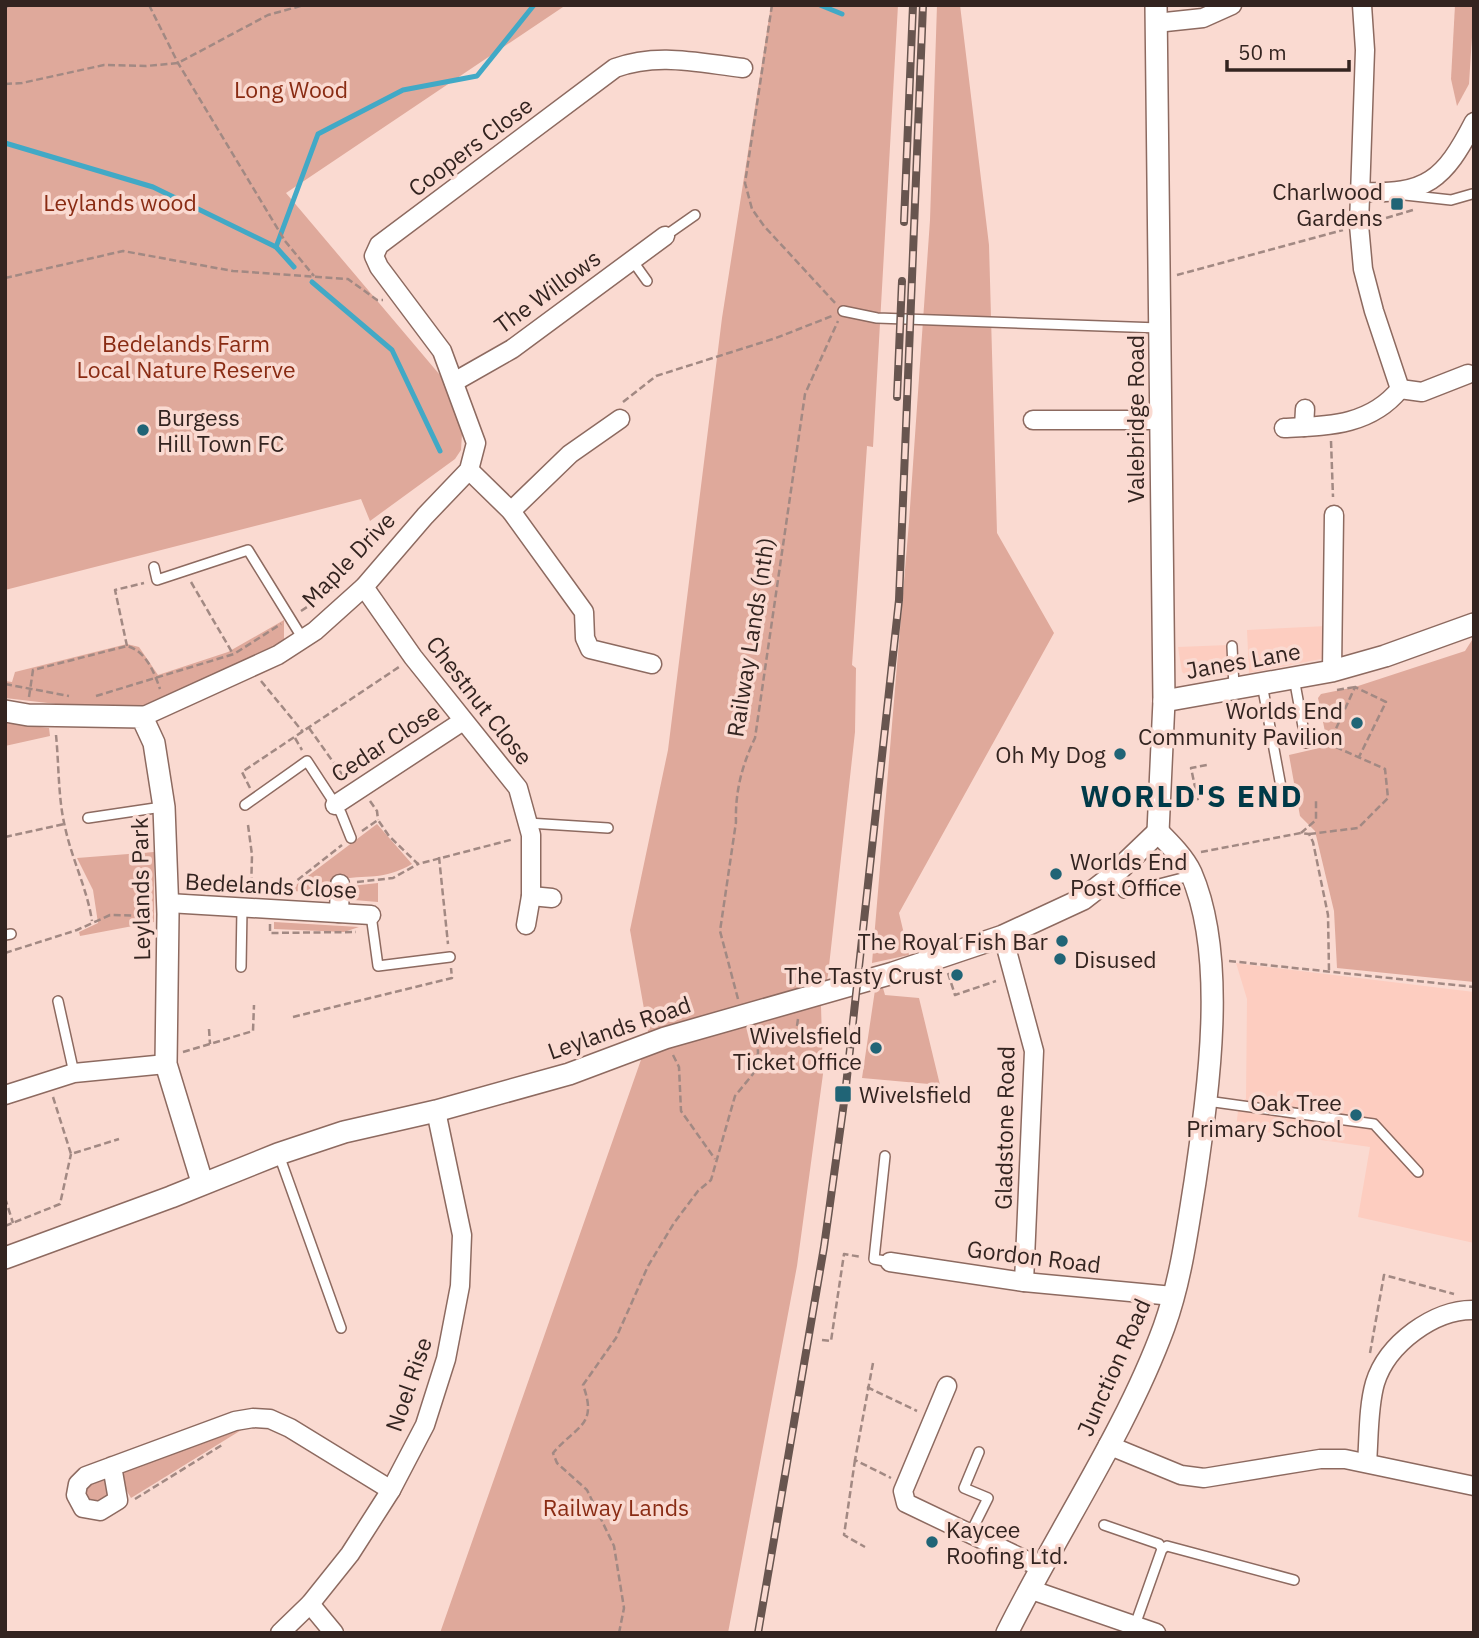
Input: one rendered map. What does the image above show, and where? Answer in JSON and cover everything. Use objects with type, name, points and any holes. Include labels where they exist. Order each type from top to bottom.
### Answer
[{"type":"street","points":[[1156,14],[1203,18],[1232,5]]},
{"type":"street","points":[[1362,5],[1365,50],[1359,225],[1363,269],[1374,311],[1401,389]]},
{"type":"street","name":"Valebridge Road","points":[[1156,14],[1164,701],[1158,832]]},
{"type":"street","name":"Coopers Close","points":[[454,382],[442,351],[379,267],[374,256],[379,245],[615,68],[638,60],[660,58],[743,68]]},
{"type":"street","points":[[1360,192],[1391,194],[1416,189],[1434,178],[1455,158],[1474,122]]},
{"type":"street","name":"The Willows","points":[[454,382],[512,349],[665,236]]},
{"type":"street","points":[[1401,389],[1422,392],[1468,374]]},
{"type":"street","points":[[454,382],[476,443],[469,470],[511,511],[584,612],[585,638],[590,649],[652,664]]},
{"type":"street","points":[[1284,428],[1304,418],[1331,427],[1389,403],[1401,389]]},
{"type":"street","points":[[511,511],[570,454],[620,419]]},
{"type":"street","points":[[1033,419],[1161,419]]},
{"type":"street","name":"Maple Drive","points":[[5,711],[28,715],[142,717],[250,667],[303,639],[365,587],[425,516],[469,470]]},
{"type":"street","name":"Janes Lane","points":[[1332,671],[1334,514]]},
{"type":"street","name":"Chestnut Close","points":[[365,587],[413,657],[518,788],[529,829],[531,897],[526,925]]},
{"type":"street","name":"Janes Lane","points":[[1164,701],[1332,671],[1385,656],[1474,624]]},
{"type":"street","name":"Leylands Park","points":[[142,717],[154,743],[164,807],[168,909],[167,1060],[202,1182]]},
{"type":"street","name":"Cedar Close","points":[[335,805],[354,790],[463,721]]},
{"type":"street","points":[[1158,832],[1180,856],[1195,885]]},
{"type":"street","name":"Leylands Road","points":[[5,1258],[171,1197],[202,1182],[344,1132],[436,1111],[569,1074],[664,1038],[742,1014],[893,974],[1003,936],[1059,912],[1110,878],[1158,832]]},
{"type":"street","points":[[339,913],[340,884]]},
{"type":"street","name":"Junction Road","points":[[1007,1633],[1137,1389],[1164,1327],[1183,1261],[1214,1102],[1212,959],[1195,885]]},
{"type":"street","points":[[531,897],[552,898]]},
{"type":"street","name":"Bedelands Close","points":[[168,909],[339,913],[372,922]]},
{"type":"street","name":"Gladstone Road","points":[[1003,936],[1034,1051],[1024,1282]]},
{"type":"street","points":[[5,1095],[74,1073],[167,1060]]},
{"type":"street","name":"Noel Rise","points":[[280,1633],[310,1604],[350,1554],[391,1490],[425,1425],[446,1359],[460,1286],[463,1236],[436,1111]]},
{"type":"street","name":"Gordon Road","points":[[882,1260],[1024,1282],[1173,1296]]},
{"type":"street","points":[[1367,1463],[1375,1383],[1387,1360],[1409,1335],[1431,1321],[1460,1310],[1473,1309]]},
{"type":"street","points":[[947,1386],[903,1491],[906,1503],[1040,1567]]},
{"type":"street","points":[[112,1466],[118,1500],[100,1511],[83,1508],[76,1495],[78,1484],[86,1476],[112,1466],[235,1421],[270,1419],[391,1490]]},
{"type":"street","points":[[1108,1445],[1181,1475],[1204,1478],[1320,1459],[1367,1463],[1474,1486]]},
{"type":"street","points":[[1029,1589],[1156,1633]]},
{"type":"street","points":[[310,1604],[334,1633]]},
{"type":"lane","points":[[1391,194],[1451,200],[1472,194]]},
{"type":"lane","points":[[665,236],[695,215]]},
{"type":"lane","points":[[632,260],[647,281]]},
{"type":"lane","points":[[843,312],[877,318],[1161,328]]},
{"type":"lane","points":[[154,567],[157,580],[186,573],[248,550],[303,639]]},
{"type":"lane","points":[[1232,646],[1234,689]]},
{"type":"lane","points":[[1294,678],[1306,743]]},
{"type":"lane","points":[[1262,684],[1284,803]]},
{"type":"lane","name":"Cedar Close","points":[[246,805],[307,761],[335,805],[351,838]]},
{"type":"lane","points":[[88,818],[164,807]]},
{"type":"lane","points":[[529,829],[608,828]]},
{"type":"lane","points":[[1110,878],[1124,893],[1195,885]]},
{"type":"lane","points":[[241,967],[246,909]]},
{"type":"lane","points":[[372,922],[378,966],[450,957]]},
{"type":"lane","points":[[58,1001],[74,1073]]},
{"type":"lane","points":[[1214,1102],[1374,1124],[1418,1172]]},
{"type":"lane","points":[[278,1154],[341,1328]]},
{"type":"lane","points":[[882,1260],[885,1156]]},
{"type":"lane","points":[[970,1534],[988,1498],[964,1488],[979,1452]]},
{"type":"lane","points":[[1104,1525],[1158,1544],[1162,1549]]},
{"type":"lane","points":[[1135,1625],[1162,1549],[1167,1546],[1294,1580]]},
{"type":"path","points":[[5,8],[9,5]]},
{"type":"path","points":[[149,5],[178,63],[285,241]]},
{"type":"path","points":[[5,84],[22,83],[104,65],[146,66],[178,63],[268,15],[304,5]]},
{"type":"path","points":[[620,419],[616,410],[631,394],[656,376],[776,338],[843,312],[764,226],[752,209],[745,183],[772,5]]},
{"type":"path","points":[[1160,280],[1418,209]]},
{"type":"path","points":[[281,236],[314,276]]},
{"type":"path","points":[[5,278],[123,251],[233,271],[348,279],[376,300],[404,300]]},
{"type":"path","name":"Railway Lands (nth)","points":[[619,1633],[624,1608],[614,1546],[587,1490],[557,1463],[553,1453],[587,1420],[589,1404],[583,1385],[616,1338],[648,1266],[674,1223],[698,1191],[711,1180],[735,1097],[753,1074],[758,1053],[757,1028],[742,1014],[720,931],[743,762],[755,738],[804,394],[843,312]]},
{"type":"path","points":[[1331,427],[1334,514]]},
{"type":"path","points":[[186,573],[234,653],[231,676]]},
{"type":"path","points":[[127,646],[116,590],[157,580]]},
{"type":"path","points":[[86,699],[234,653],[336,588]]},
{"type":"path","points":[[28,715],[33,670],[127,646],[137,649],[144,656],[166,705]]},
{"type":"path","points":[[250,788],[242,772],[413,657]]},
{"type":"path","points":[[250,667],[303,732]]},
{"type":"path","points":[[5,684],[75,697]]},
{"type":"path","points":[[1180,856],[1301,833],[1358,828],[1388,798],[1384,769],[1329,744],[1355,687],[1386,702],[1359,757]]},
{"type":"path","points":[[54,714],[64,824],[73,862],[87,891],[92,921]]},
{"type":"path","points":[[309,728],[354,790]]},
{"type":"path","points":[[295,738],[302,750]]},
{"type":"path","points":[[1161,807],[1198,801],[1191,768],[1207,765]]},
{"type":"path","points":[[1301,833],[1316,820],[1316,799]]},
{"type":"path","points":[[293,896],[279,895],[378,820],[389,836],[418,864]]},
{"type":"path","points":[[5,837],[64,824]]},
{"type":"path","points":[[246,909],[252,855],[248,825]]},
{"type":"path","points":[[340,884],[393,878],[418,864],[529,829]]},
{"type":"path","points":[[1308,834],[1313,842],[1328,915],[1329,971]]},
{"type":"path","points":[[5,953],[77,930],[110,915],[138,918],[168,909]]},
{"type":"path","points":[[269,910],[270,933],[344,934],[372,922]]},
{"type":"path","points":[[1212,959],[1474,987]]},
{"type":"path","points":[[950,981],[955,995],[1001,979]]},
{"type":"path","points":[[801,998],[796,1033],[864,1041]]},
{"type":"path","points":[[167,1060],[253,1031],[254,1005]]},
{"type":"path","points":[[209,1029],[210,1044]]},
{"type":"path","points":[[664,1038],[679,1066],[681,1111],[715,1159]]},
{"type":"path","points":[[5,1226],[60,1204],[71,1154],[48,1081]]},
{"type":"path","points":[[71,1154],[119,1139]]},
{"type":"path","points":[[5,1198],[13,1223]]},
{"type":"path","points":[[822,1340],[831,1341],[844,1254],[882,1260]]},
{"type":"path","points":[[1375,1383],[1367,1373],[1384,1275],[1470,1298],[1473,1309]]},
{"type":"path","points":[[865,1547],[844,1535],[873,1363]]},
{"type":"path","points":[[867,1387],[934,1419]]},
{"type":"path","points":[[118,1500],[124,1506],[230,1440]]},
{"type":"path","points":[[855,1461],[906,1485]]},
{"type":"shaded area","points":[[1327,626],[1326,658],[1249,673],[1247,630]]},
{"type":"shaded area","points":[[1228,645],[1229,676],[1188,677],[1182,672],[1178,647]]},
{"type":"shaded area","name":"Oak Tree Primary School","points":[[1236,963],[1474,992],[1474,1243],[1358,1217],[1370,1147],[1236,1128],[1239,1102],[1246,1099],[1247,999]]},
{"type":"green space","name":"Bedelands Farm Local Nature Reserve","points":[[5,5],[566,5],[286,193],[445,381],[462,434],[461,450],[455,459],[370,521],[361,499],[5,590]]},
{"type":"green space","name":"Railway Lands","points":[[771,5],[898,5],[873,447],[867,446],[852,665],[856,668],[855,732],[828,975],[821,1006],[823,1074],[797,1266],[728,1633],[440,1633],[649,1037],[630,930],[668,750],[722,318]]},
{"type":"green space","points":[[937,5],[960,5],[989,245],[997,533],[1054,633],[899,913],[909,955],[872,963],[909,522],[930,220]]},
{"type":"green space","points":[[1455,5],[1474,5],[1469,84],[1457,106],[1451,79]]},
{"type":"green space","points":[[284,620],[284,641],[278,648],[142,708],[82,707],[5,698],[5,681],[12,682],[15,672],[127,644],[139,647],[158,675],[228,652]]},
{"type":"green space","points":[[1474,637],[1474,982],[1337,968],[1334,911],[1315,831],[1300,816],[1289,755],[1328,746],[1318,698],[1321,694],[1355,687],[1465,651]]},
{"type":"green space","points":[[5,723],[49,728],[50,736],[5,746]]},
{"type":"green space","points":[[377,824],[412,864],[383,875],[347,878],[309,889],[288,891]]},
{"type":"green space","points":[[154,852],[154,922],[80,936],[79,932],[98,923],[93,890],[77,858]]},
{"type":"green space","points":[[378,883],[378,902],[354,900],[351,886]]},
{"type":"green space","points":[[274,922],[359,927],[344,932],[274,929]]},
{"type":"green space","points":[[883,988],[885,995],[919,998],[940,1085],[862,1078],[875,990]]},
{"type":"green space","points":[[243,1429],[131,1498],[121,1481],[123,1472]]},
{"type":"green space","points":[[97,1479],[106,1480],[111,1485],[107,1503],[86,1504],[83,1488]]},
{"type":"waterway","points":[[276,247],[318,134],[403,90],[477,76],[534,5]]},
{"type":"waterway","points":[[820,5],[842,14]]},
{"type":"waterway","points":[[5,143],[153,187],[276,247],[294,267]]},
{"type":"waterway","points":[[312,282],[392,350],[440,451]]},
{"type":"railway","points":[[904,222],[913,5]]},
{"type":"railway","points":[[758,1633],[824,1247],[845,1095],[899,600],[923,5]]},
{"type":"railway","points":[[897,397],[902,281]]},
{"type":"place","name":"Charlwood Gardens","points":[[1397,204]]},
{"type":"place","name":"Burgess Hill Town FC","points":[[143,430]]},
{"type":"place","name":"Worlds End Community Pavilion","points":[[1357,723]]},
{"type":"place","name":"Oh My Dog","points":[[1120,754]]},
{"type":"place","name":"Worlds End Post Office","points":[[1056,874]]},
{"type":"place","name":"The Royal Fish Bar","points":[[1062,941]]},
{"type":"place","name":"Disused","points":[[1060,959]]},
{"type":"place","name":"The Tasty Crust","points":[[957,975]]},
{"type":"place","name":"Wivelsfield Ticket Office","points":[[876,1048]]},
{"type":"place","name":"Wivelsfield","points":[[843,1094]]},
{"type":"place","name":"Oak Tree Primary School","points":[[1356,1115]]},
{"type":"place","name":"Kaycee Roofing Ltd.","points":[[932,1542]]},
{"type":"district","name":"WORLD'S END","points":[[1192,795]]},
{"type":"park label","name":"Long Wood","points":[[291,89]]},
{"type":"park label","name":"Leylands wood","points":[[120,202]]}]
